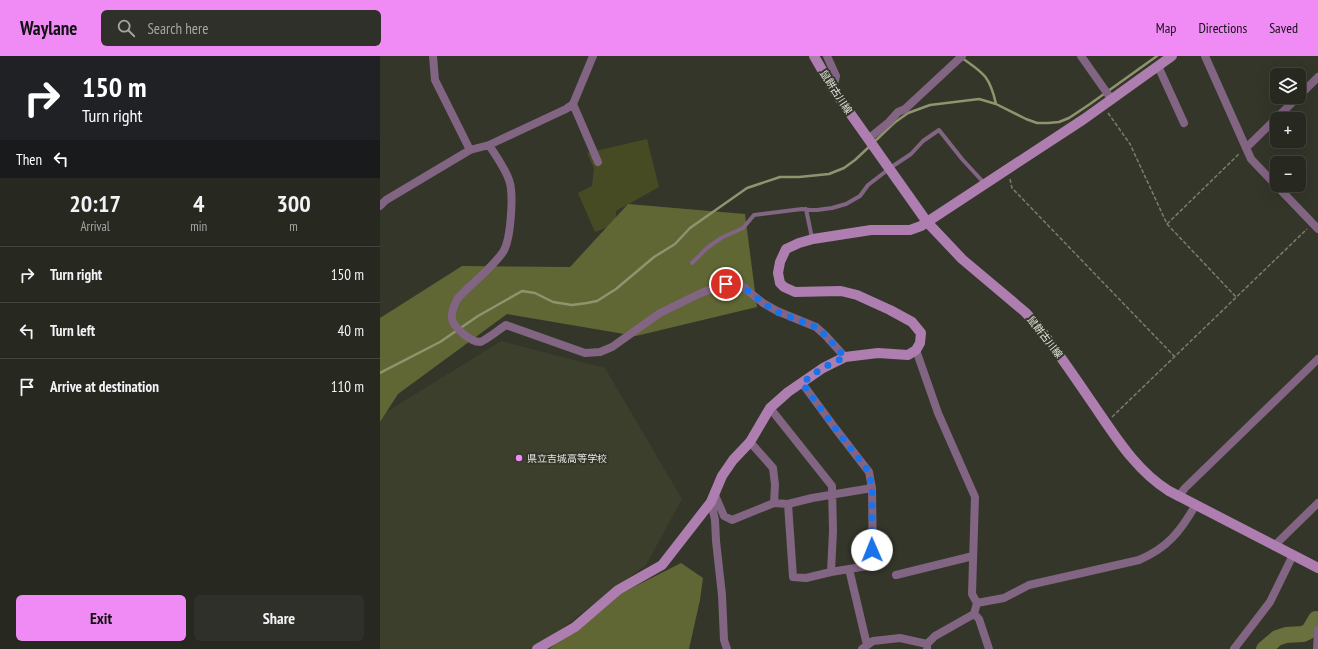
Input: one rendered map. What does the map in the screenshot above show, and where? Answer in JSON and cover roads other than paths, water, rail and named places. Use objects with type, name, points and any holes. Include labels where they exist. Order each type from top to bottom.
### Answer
[{"type":"street","points":[[433,56],[435,80],[470,150]]},
{"type":"street","points":[[380,206],[386,200],[470,150],[490,145],[566,109],[573,104],[593,56]]},
{"type":"street","name":"鼠餅古川線","points":[[814,56],[833,89],[875,148],[887,170],[927,222],[962,259],[1025,312],[1038,326],[1135,462],[1160,486],[1195,506],[1318,568]]},
{"type":"street","points":[[827,56],[836,76],[833,89]]},
{"type":"street","points":[[1081,56],[1110,98]]},
{"type":"street","points":[[537,649],[575,627],[618,590],[662,565],[713,498],[722,476],[733,460],[750,442],[770,408],[788,392],[822,368],[845,357],[878,353],[908,355],[916,350],[920,343],[921,333],[912,322],[890,310],[857,295],[841,291],[795,292],[780,283],[778,273],[780,262],[786,249],[812,238],[871,230],[910,230],[921,226],[1043,148],[1103,106],[1110,98],[1172,56]]},
{"type":"street","points":[[1206,56],[1251,159],[1315,227]]},
{"type":"street","points":[[868,139],[898,112],[905,109],[960,57]]},
{"type":"street","points":[[1158,66],[1184,123]]},
{"type":"street","points":[[1306,88],[1318,77]]},
{"type":"street","points":[[573,104],[598,162]]},
{"type":"street","points":[[1246,148],[1290,104]]},
{"type":"street","points":[[490,145],[509,179],[511,186],[510,232],[508,242],[496,261],[458,298],[453,307],[452,320],[454,324],[473,341],[482,342],[506,325],[585,353],[600,352],[612,348],[660,313],[701,293],[726,284],[737,282],[777,312],[816,327],[845,357]]},
{"type":"street","points":[[849,569],[864,647],[873,641],[900,638],[927,646],[934,636],[974,614],[977,603],[972,594],[975,497],[938,413],[916,350]]},
{"type":"street","points":[[1178,496],[1318,359]]},
{"type":"street","points":[[788,504],[793,577],[806,578],[873,565],[872,488],[869,472],[802,383]]},
{"type":"street","points":[[770,408],[832,486],[833,531],[831,572]]},
{"type":"street","points":[[750,442],[773,468],[775,485],[774,503]]},
{"type":"street","points":[[713,498],[724,516],[732,520],[774,503],[788,504],[812,498],[872,488]]},
{"type":"street","points":[[713,498],[716,520],[724,640],[727,649]]},
{"type":"street","points":[[1274,546],[1318,503]]},
{"type":"street","points":[[977,603],[1004,598],[1029,585],[1139,560],[1152,555],[1166,544],[1183,526],[1195,506]]},
{"type":"street","points":[[1234,649],[1270,602],[1293,555]]},
{"type":"street","points":[[896,575],[974,556]]},
{"type":"street","points":[[974,614],[979,619],[989,649]]},
{"type":"street","points":[[1317,649],[1318,630]]},
{"type":"lane","points":[[692,263],[707,248],[721,238],[743,228],[754,215],[806,209],[817,210],[846,204],[860,196],[868,185],[911,154],[923,141],[939,130],[966,164],[985,184]]},
{"type":"lane","points":[[806,209],[812,238]]},
{"type":"waterway","points":[[874,142],[894,123],[908,113],[930,105],[979,99],[996,104],[1037,123],[1059,122],[1069,118],[1090,104],[1157,56]]},
{"type":"waterway","points":[[962,58],[985,76],[994,95],[996,104]]},
{"type":"waterway","points":[[380,373],[440,342],[478,316],[522,291],[535,293],[553,302],[572,305],[597,301],[616,289],[654,257],[675,244],[690,228],[747,188],[780,177],[829,174],[844,168],[870,146]]},
{"type":"waterway","points":[[1264,649],[1277,638],[1286,635],[1303,634],[1309,631],[1316,619]]},
{"type":"place","name":"県立吉城高等学校","points":[[519,458]]}]
